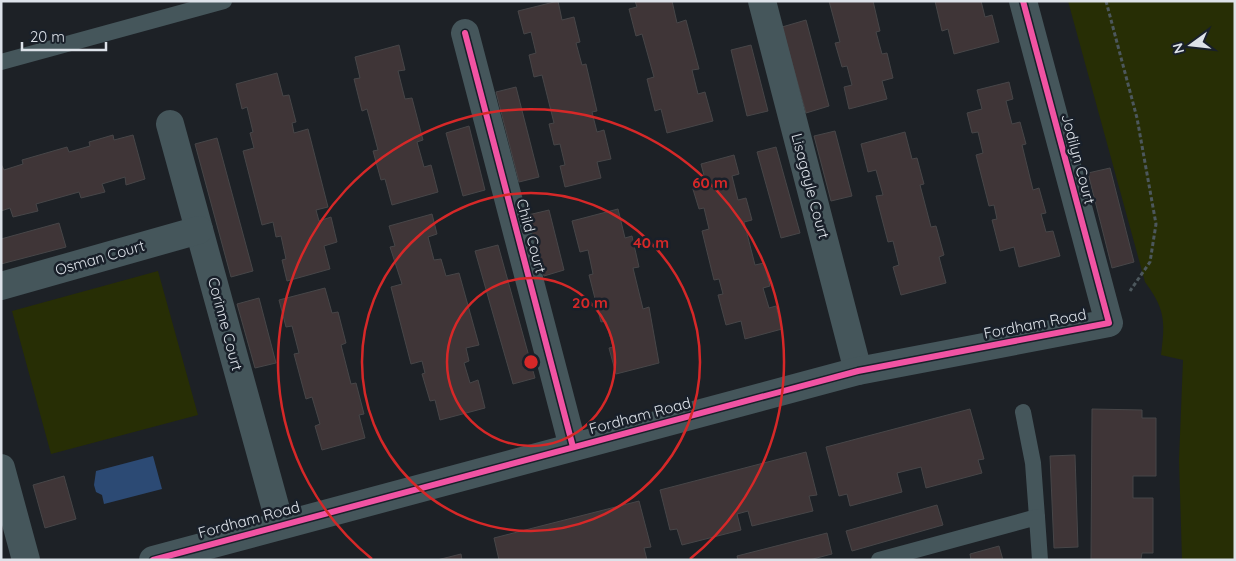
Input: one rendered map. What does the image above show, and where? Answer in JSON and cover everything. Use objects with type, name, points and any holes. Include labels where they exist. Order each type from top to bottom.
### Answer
[{"type":"street","name":"Lisagayle Court","points":[[762,1],[858,371]]},
{"type":"street","name":"Jodilyn Court","points":[[1023,1],[1109,323]]},
{"type":"street","name":"Child Court","points":[[465,33],[573,446]]},
{"type":"street","name":"Corinne Court","points":[[170,124],[280,524]]},
{"type":"street","name":"Osman Court","points":[[1,286],[199,230]]},
{"type":"street","name":"Fordham Road","points":[[154,560],[280,524],[858,371],[1109,323]]},
{"type":"street","points":[[1,468],[26,560]]},
{"type":"lane","points":[[1,62],[202,4],[224,1]]},
{"type":"lane","points":[[1023,412],[1033,463],[1040,560]]},
{"type":"lane","points":[[879,560],[1037,517]]},
{"type":"path","points":[[1106,1],[1137,118],[1156,224],[1150,262],[1109,323]]},
{"type":"green space","points":[[1068,1],[1235,1],[1235,560],[1182,560],[1179,460],[1183,360],[1161,355],[1163,325],[1160,309],[1145,282]]},
{"type":"green space","points":[[158,271],[198,415],[51,454],[12,311]]},
{"type":"water","points":[[153,456],[162,489],[104,504],[102,495],[96,492],[94,485],[96,471]]},
{"type":"building","points":[[558,1],[562,20],[574,17],[580,42],[576,43],[582,65],[586,64],[597,111],[592,112],[597,132],[604,130],[611,159],[597,162],[601,178],[565,187],[560,166],[565,165],[560,144],[554,145],[549,124],[554,123],[542,75],[534,77],[529,55],[536,53],[531,32],[524,34],[518,11]]},
{"type":"building","points":[[635,1],[672,1],[677,23],[686,20],[699,69],[692,70],[698,94],[705,92],[713,121],[667,133],[661,109],[655,111],[647,79],[654,77],[642,34],[636,36],[629,9],[637,7]]},
{"type":"building","points":[[829,1],[873,1],[880,31],[876,32],[882,54],[887,53],[893,78],[882,81],[887,99],[849,109],[844,87],[852,85],[847,66],[842,67],[835,43],[840,42]]},
{"type":"building","points":[[935,1],[981,1],[985,17],[992,15],[999,42],[954,54],[948,29],[942,31]]},
{"type":"building","points":[[806,20],[829,106],[806,113],[782,27]]},
{"type":"building","points":[[399,45],[405,70],[398,71],[405,99],[412,98],[423,140],[417,142],[424,167],[431,165],[438,192],[392,205],[385,179],[381,180],[373,151],[378,150],[367,109],[362,111],[354,79],[360,78],[355,57]]},
{"type":"building","points":[[751,45],[768,111],[747,116],[731,50]]},
{"type":"building","points":[[277,73],[283,96],[289,95],[296,122],[292,123],[294,133],[308,129],[328,207],[316,210],[319,221],[331,217],[337,242],[324,246],[330,269],[287,281],[282,260],[286,259],[281,236],[276,237],[273,222],[262,225],[243,151],[254,148],[250,133],[253,132],[247,107],[242,109],[236,84]]},
{"type":"building","points":[[1009,82],[1013,99],[1006,101],[1012,124],[1020,122],[1026,144],[1022,145],[1033,190],[1039,188],[1046,213],[1041,214],[1046,232],[1053,231],[1060,256],[1019,267],[1014,247],[1000,251],[992,220],[997,219],[994,205],[989,206],[976,155],[983,153],[978,132],[972,133],[967,113],[982,109],[977,90]]},
{"type":"building","points":[[516,87],[539,177],[519,182],[496,92]]},
{"type":"building","points":[[469,126],[485,190],[463,196],[446,133]]},
{"type":"building","points":[[835,131],[852,196],[831,201],[814,136]]},
{"type":"building","points":[[905,132],[912,159],[917,158],[924,184],[920,185],[931,227],[936,226],[944,255],[939,257],[946,283],[901,295],[893,267],[899,265],[893,241],[888,242],[876,196],[883,195],[876,170],[868,172],[861,144]]},
{"type":"building","points":[[113,135],[114,140],[133,135],[145,179],[126,185],[125,177],[102,184],[105,192],[81,198],[79,192],[36,204],[38,211],[13,217],[10,208],[1,211],[1,164],[4,170],[23,164],[22,160],[67,147],[69,152],[90,146],[89,142]]},
{"type":"building","points":[[217,138],[253,271],[231,277],[195,144]]},
{"type":"building","points":[[776,147],[800,233],[781,238],[757,152]]},
{"type":"building","points":[[734,155],[739,174],[732,176],[738,200],[746,198],[752,220],[744,222],[755,265],[764,263],[770,286],[763,288],[769,308],[776,306],[782,329],[745,339],[741,321],[726,325],[718,295],[723,294],[719,279],[714,280],[702,231],[709,229],[704,208],[699,209],[692,186],[706,183],[701,164]]},
{"type":"building","points":[[1110,168],[1134,262],[1112,268],[1088,173]]},
{"type":"building","points":[[618,209],[625,238],[632,236],[639,267],[633,268],[643,309],[649,307],[659,363],[616,374],[609,348],[613,347],[606,321],[601,322],[589,275],[593,274],[588,250],[580,252],[572,221]]},
{"type":"building","points":[[549,210],[564,270],[544,276],[528,215]]},
{"type":"building","points":[[432,214],[437,234],[428,237],[434,260],[441,259],[446,276],[459,273],[479,345],[466,348],[469,361],[464,363],[470,383],[478,380],[485,408],[440,420],[435,400],[430,401],[422,374],[425,373],[422,361],[411,364],[391,287],[402,284],[390,247],[395,246],[389,226]]},
{"type":"building","points":[[59,223],[66,247],[1,264],[1,239]]},
{"type":"building","points":[[498,245],[535,378],[513,384],[475,251]]},
{"type":"building","points":[[325,288],[332,313],[338,312],[346,343],[341,345],[351,384],[356,383],[364,414],[359,415],[365,438],[322,450],[315,426],[320,424],[312,397],[306,399],[294,354],[299,353],[292,326],[286,327],[279,300]]},
{"type":"building","points":[[259,298],[276,363],[255,368],[237,304]]},
{"type":"building","points":[[970,409],[984,459],[978,460],[982,473],[926,488],[921,467],[897,473],[902,492],[850,506],[847,494],[839,496],[826,447]]},
{"type":"building","points":[[1092,409],[1142,410],[1142,418],[1156,418],[1156,476],[1133,476],[1133,498],[1153,498],[1153,553],[1142,553],[1141,559],[1091,559]]},
{"type":"building","points":[[806,452],[817,495],[809,496],[813,511],[752,526],[748,511],[737,514],[741,530],[682,545],[677,529],[670,530],[660,490]]},
{"type":"building","points":[[1075,455],[1078,547],[1054,548],[1050,456]]},
{"type":"building","points":[[64,476],[76,519],[45,528],[33,485]]},
{"type":"building","points":[[639,501],[651,547],[644,548],[647,560],[499,560],[494,538]]},
{"type":"building","points":[[937,505],[943,525],[852,551],[846,531]]},
{"type":"building","points":[[827,533],[832,554],[809,560],[738,560],[737,556]]},
{"type":"building","points":[[999,546],[1003,560],[971,560],[970,554]]},
{"type":"building","points":[[461,554],[462,560],[437,560]]},
{"type":"cycle path","points":[[153,560],[858,371],[1109,323],[1023,1]]},
{"type":"cycle path","points":[[465,33],[573,447]]}]
